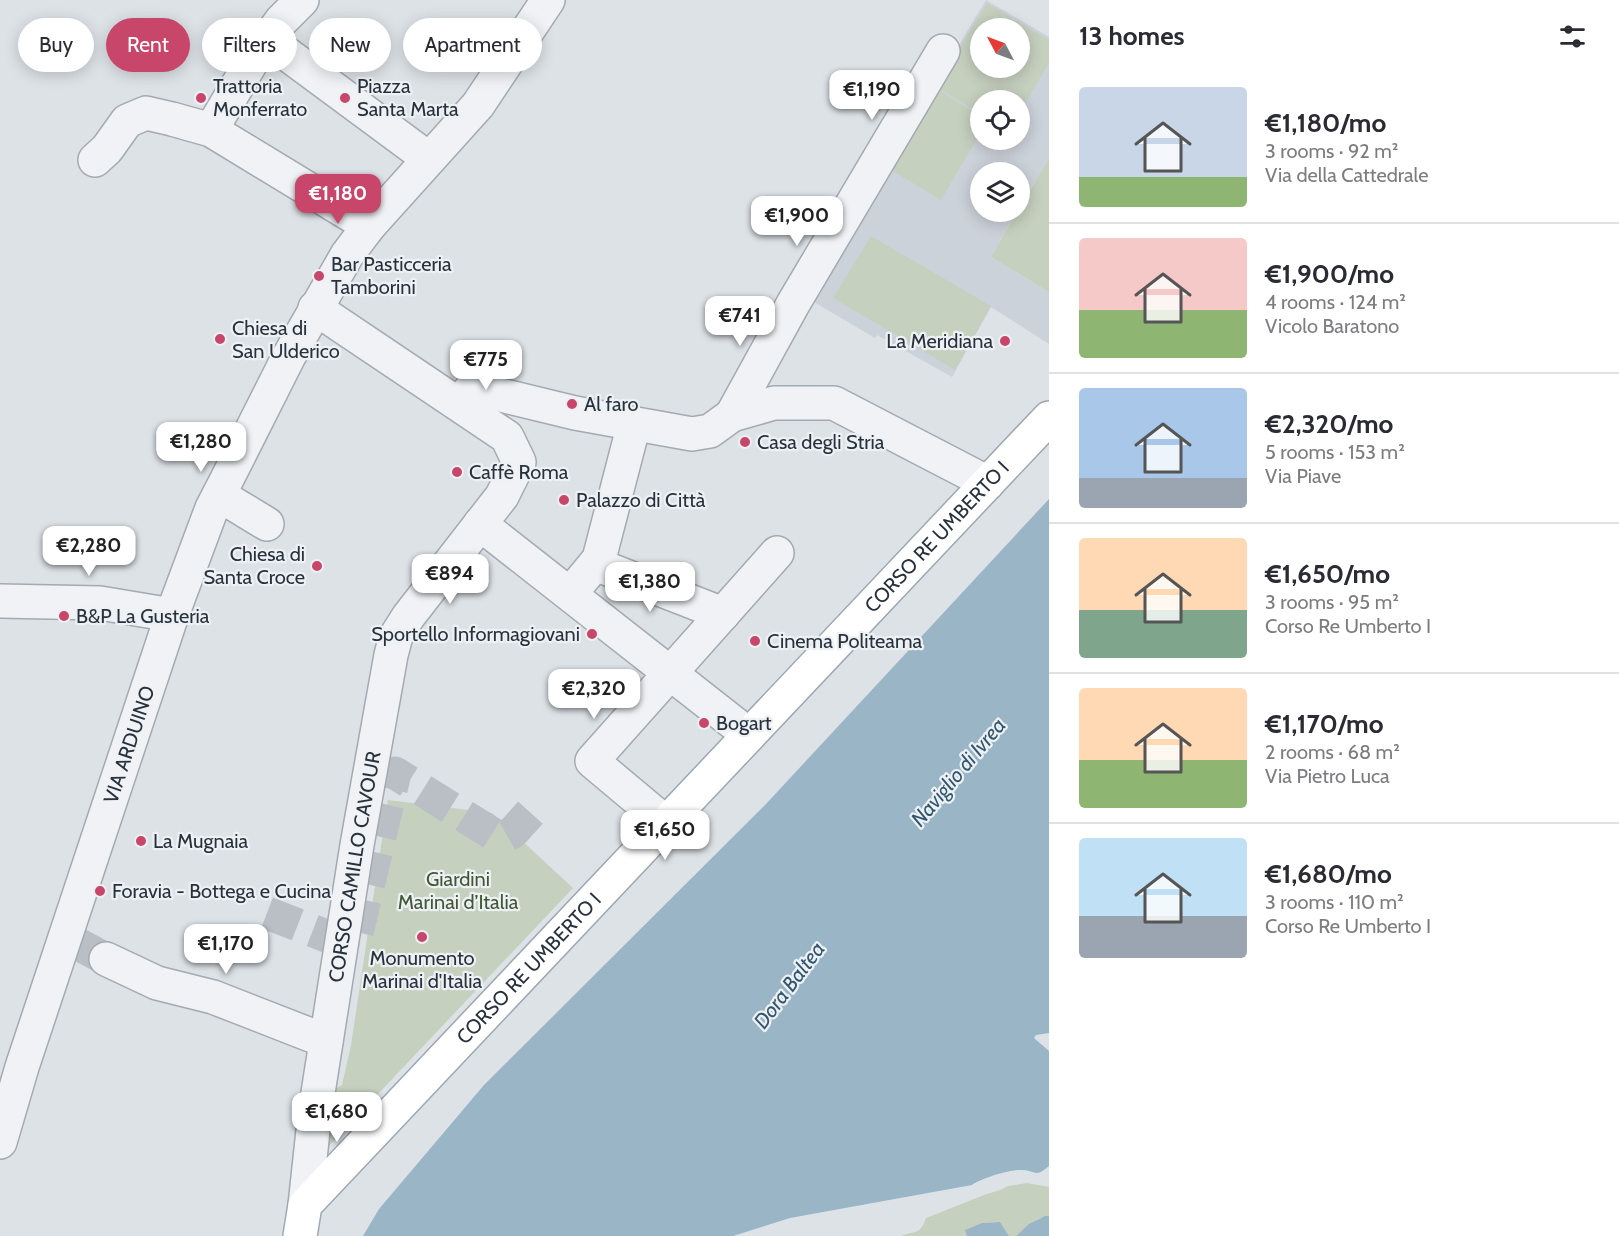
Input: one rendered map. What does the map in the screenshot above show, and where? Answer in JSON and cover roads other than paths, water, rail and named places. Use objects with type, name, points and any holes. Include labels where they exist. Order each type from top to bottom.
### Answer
[{"type":"main road","name":"CORSO RE UMBERTO I","points":[[303,1221],[666,823],[1049,418]]},
{"type":"street","points":[[284,18],[302,0]]},
{"type":"street","name":"VIA ARDUINO","points":[[0,1142],[11,1066],[71,940],[172,615],[212,508],[289,356],[347,255],[369,226],[478,105],[548,0]]},
{"type":"street","points":[[721,423],[943,51]]},
{"type":"street","points":[[297,61],[429,159]]},
{"type":"street","points":[[211,130],[246,72]]},
{"type":"street","points":[[95,159],[106,149],[127,121],[146,113],[211,130],[369,226]]},
{"type":"street","points":[[315,308],[459,404],[472,388],[575,413],[692,434],[774,403],[834,403],[988,483]]},
{"type":"street","name":"CORSO CAMILLO CAVOUR","points":[[303,1221],[315,1112],[357,845],[396,636],[408,617],[502,496],[519,462],[507,437],[459,404]]},
{"type":"street","points":[[570,594],[599,559],[634,424]]},
{"type":"street","points":[[219,495],[267,524]]},
{"type":"street","points":[[480,524],[749,735]]},
{"type":"street","points":[[666,823],[592,760],[777,553]]},
{"type":"street","points":[[595,564],[723,614]]},
{"type":"street","points":[[0,601],[100,603],[172,615]]},
{"type":"street","points":[[106,959],[157,983],[213,997],[326,1041]]},
{"type":"water","points":[[1049,499],[1049,1033],[1036,1035],[1034,1038],[1049,1051],[1049,1166],[1038,1173],[1023,1170],[1011,1171],[972,1185],[790,1218],[733,1236],[363,1236],[379,1209],[484,1085],[766,804]]},
{"type":"water","points":[[1049,1216],[1049,1236],[1016,1236],[1029,1224]]},
{"type":"water","points":[[1000,1222],[1009,1236],[967,1236],[965,1230],[982,1223]]},
{"type":"tunnel","points":[[267,913],[329,937],[348,940],[357,933],[395,773],[496,836],[504,837],[513,832],[531,812]]},
{"type":"tunnel","points":[[76,943],[106,959]]},
{"type":"place","name":"Trattoria Monferrato","points":[[201,98]]},
{"type":"place","name":"Piazza Santa Marta","points":[[345,98]]},
{"type":"place","name":"Bar Pasticceria Tamborini","points":[[319,276]]},
{"type":"place","name":"Chiesa di San Ulderico","points":[[220,339]]},
{"type":"place","name":"La Meridiana","points":[[1005,341]]},
{"type":"place","name":"Al faro","points":[[572,404]]},
{"type":"place","name":"Casa degli Stria","points":[[745,442]]},
{"type":"place","name":"Caffè Roma","points":[[457,472]]},
{"type":"place","name":"Palazzo di Città","points":[[564,500]]},
{"type":"place","name":"Chiesa di Santa Croce","points":[[317,566]]},
{"type":"place","name":"B&P La Gusteria","points":[[64,616]]},
{"type":"place","name":"Sportello Informagiovani","points":[[592,634]]},
{"type":"place","name":"Cinema Politeama","points":[[755,641]]},
{"type":"place","name":"Bogart","points":[[704,723]]},
{"type":"place","name":"La Mugnaia","points":[[141,841]]},
{"type":"place","name":"Foravia - Bottega e Cucina","points":[[100,891]]},
{"type":"place","name":"Monumento Marinai d'Italia","points":[[422,937]]},
{"type":"water label","name":"Naviglio di Ivrea","points":[[958,772]]},
{"type":"water label","name":"Dora Baltea","points":[[789,985]]},
{"type":"park label","name":"Giardini Marinai d’Italia","points":[[458,890]]}]
